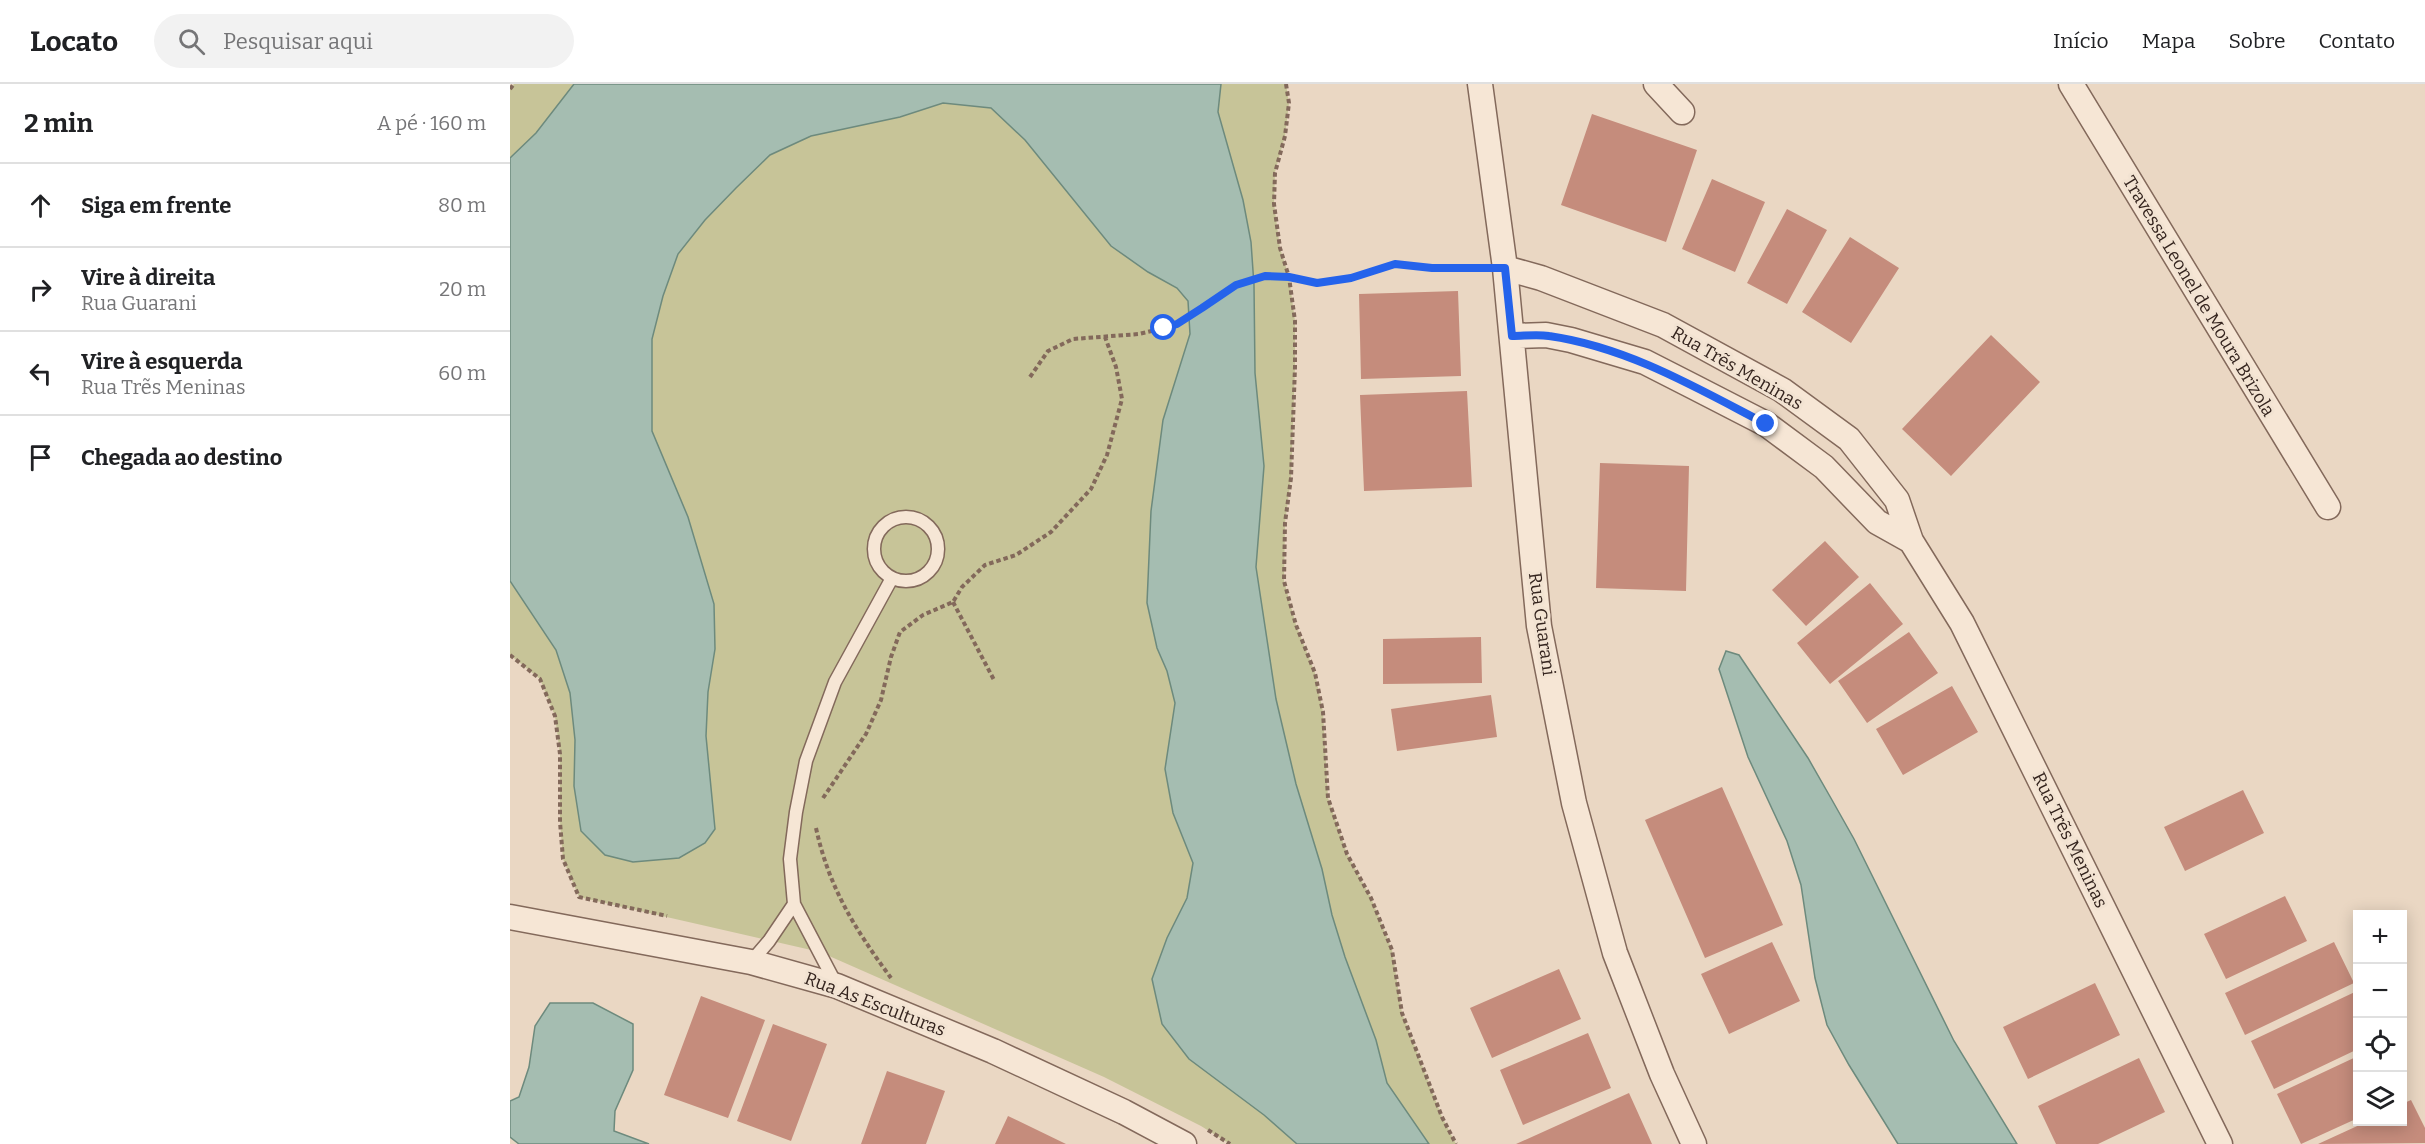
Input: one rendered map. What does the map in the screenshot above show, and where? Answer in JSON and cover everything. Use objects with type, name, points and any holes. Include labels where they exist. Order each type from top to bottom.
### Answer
[{"type":"street","name":"Rua Guarani","points":[[1479,84],[1505,268],[1539,626],[1574,803],[1615,953],[1662,1074],[1694,1144]]},
{"type":"street","points":[[1656,84],[1682,112]]},
{"type":"street","name":"Travessa Leonel de Moura Brizola","points":[[2071,84],[2328,507]]},
{"type":"street","name":"Rua Trẽs Meninas","points":[[1505,268],[1541,278],[1663,325],[1782,390],[1849,439],[1897,500],[1911,541],[1962,623],[2220,1144]]},
{"type":"street","name":"Rua Trẽs Meninas","points":[[1512,336],[1546,335],[1571,340],[1645,362],[1696,388],[1766,424],[1824,467],[1877,522],[1911,541]]},
{"type":"street","name":"Rua As Esculturas","points":[[510,917],[751,962],[837,986],[993,1050],[1124,1112],[1184,1144]]},
{"type":"lane","points":[[909,517],[919,520],[928,526],[938,544],[938,555],[934,564],[926,574],[916,580],[904,581],[892,578],[876,560],[874,548],[876,538],[881,529],[898,518],[909,517]]},
{"type":"lane","points":[[837,986],[794,904],[790,859],[795,812],[806,761],[835,682],[892,578]]},
{"type":"lane","points":[[751,962],[769,941],[794,904]]},
{"type":"path","points":[[510,89],[514,84]]},
{"type":"path","points":[[1286,84],[1289,103],[1285,136],[1275,172],[1274,204],[1280,248],[1289,277],[1295,321],[1291,478],[1285,523],[1284,581],[1296,625],[1317,682],[1323,712],[1328,798],[1347,854],[1371,898],[1392,950],[1402,1013],[1442,1117],[1456,1144]]},
{"type":"path","points":[[1030,377],[1048,351],[1073,339],[1139,334],[1177,324],[1236,285],[1265,276],[1289,277],[1317,283],[1351,278],[1395,264],[1432,268],[1505,268]]},
{"type":"path","points":[[821,802],[825,792],[851,758],[870,725],[881,700],[891,657],[900,632],[923,615],[953,602],[962,587],[985,565],[1016,555],[1051,532],[1091,489],[1107,455],[1122,399],[1116,367],[1105,337]]},
{"type":"path","points":[[953,602],[994,680]]},
{"type":"path","points":[[510,655],[540,679],[555,716],[560,754],[560,822],[563,859],[579,897]]},
{"type":"path","points":[[815,820],[821,849],[834,887],[859,934],[892,979]]},
{"type":"shaded area","points":[[514,84],[1286,84],[1289,103],[1285,136],[1275,172],[1274,204],[1280,248],[1289,277],[1295,321],[1291,478],[1285,523],[1284,581],[1296,625],[1315,673],[1323,712],[1328,798],[1347,854],[1371,898],[1392,950],[1402,1013],[1442,1117],[1456,1144],[1230,1144],[1201,1126],[1104,1077],[820,952],[579,897],[563,859],[560,822],[560,754],[555,716],[540,679],[510,655],[510,89]]},
{"type":"shaded area","points":[[574,84],[1221,84],[1218,112],[1243,200],[1251,242],[1255,373],[1264,466],[1256,567],[1276,699],[1296,784],[1322,869],[1332,915],[1376,1040],[1387,1083],[1429,1144],[1297,1144],[1264,1115],[1189,1059],[1162,1024],[1152,979],[1167,938],[1187,898],[1193,863],[1173,813],[1165,769],[1175,703],[1167,671],[1157,648],[1147,603],[1151,511],[1163,420],[1190,334],[1188,301],[1177,288],[1148,272],[1111,246],[1025,140],[991,108],[943,103],[900,117],[811,136],[770,155],[705,220],[678,254],[663,296],[652,339],[652,431],[688,517],[714,604],[715,649],[708,692],[706,736],[715,829],[705,843],[679,858],[633,862],[605,855],[581,831],[574,786],[575,740],[570,693],[556,650],[510,581],[510,158],[536,133]]},
{"type":"shaded area","points":[[1726,651],[1739,655],[1808,758],[1854,839],[1954,1041],[2017,1144],[1898,1144],[1849,1065],[1827,1025],[1815,978],[1801,885],[1787,841],[1748,757],[1719,669]]},
{"type":"shaded area","points":[[550,1003],[593,1003],[633,1024],[633,1070],[615,1111],[614,1131],[649,1144],[519,1144],[510,1137],[510,1101],[519,1097],[529,1067],[535,1026]]},
{"type":"building","points":[[1592,114],[1697,150],[1666,242],[1561,205]]},
{"type":"building","points":[[1712,179],[1765,202],[1735,272],[1682,249]]},
{"type":"building","points":[[1787,209],[1827,230],[1787,304],[1747,283]]},
{"type":"building","points":[[1850,237],[1899,268],[1851,343],[1802,312]]},
{"type":"building","points":[[1458,291],[1461,376],[1361,379],[1359,294]]},
{"type":"building","points":[[1991,335],[2040,382],[1951,476],[1902,429]]},
{"type":"building","points":[[1467,391],[1472,487],[1364,491],[1360,395]]},
{"type":"building","points":[[1600,463],[1689,466],[1686,591],[1596,588]]},
{"type":"building","points":[[1825,541],[1859,577],[1806,626],[1772,590]]},
{"type":"building","points":[[1870,583],[1903,624],[1830,684],[1797,643]]},
{"type":"building","points":[[1909,632],[1938,673],[1867,723],[1838,681]]},
{"type":"building","points":[[1481,637],[1482,683],[1383,684],[1383,639]]},
{"type":"building","points":[[1952,686],[1978,732],[1903,775],[1876,729]]},
{"type":"building","points":[[1491,695],[1497,737],[1397,751],[1391,709]]},
{"type":"building","points":[[1722,787],[1783,925],[1705,958],[1645,820]]},
{"type":"building","points":[[2243,790],[2264,833],[2185,871],[2164,827]]},
{"type":"building","points":[[2285,896],[2307,941],[2226,979],[2204,934]]},
{"type":"building","points":[[1772,942],[1800,1001],[1729,1034],[1701,974]]},
{"type":"building","points":[[2334,942],[2353,981],[2353,983],[2245,1035],[2225,993]]},
{"type":"building","points":[[1559,969],[1581,1019],[1492,1058],[1470,1008]]},
{"type":"building","points":[[2095,983],[2120,1035],[2028,1079],[2003,1027]]},
{"type":"building","points":[[2353,993],[2353,1051],[2274,1089],[2251,1041]]},
{"type":"building","points":[[701,996],[765,1020],[728,1118],[664,1095]]},
{"type":"building","points":[[773,1024],[827,1044],[791,1141],[737,1121]]},
{"type":"building","points":[[1588,1033],[1611,1088],[1523,1125],[1500,1070]]},
{"type":"building","points":[[2139,1058],[2165,1112],[2098,1144],[2056,1144],[2038,1106]]},
{"type":"building","points":[[2353,1058],[2353,1120],[2301,1144],[2277,1094]]},
{"type":"building","points":[[887,1071],[945,1091],[926,1144],[861,1144]]},
{"type":"building","points":[[1629,1093],[1652,1144],[1516,1144]]},
{"type":"building","points":[[2411,1100],[2425,1128],[2425,1143],[2318,1144],[2357,1126],[2407,1126],[2407,1102]]},
{"type":"building","points":[[1008,1116],[1066,1144],[995,1144]]},
{"type":"route","points":[[1164,328],[1177,324],[1236,285],[1265,276],[1289,277],[1317,283],[1351,278],[1395,264],[1432,268],[1505,268],[1512,336],[1546,335],[1645,362],[1766,424]]}]
